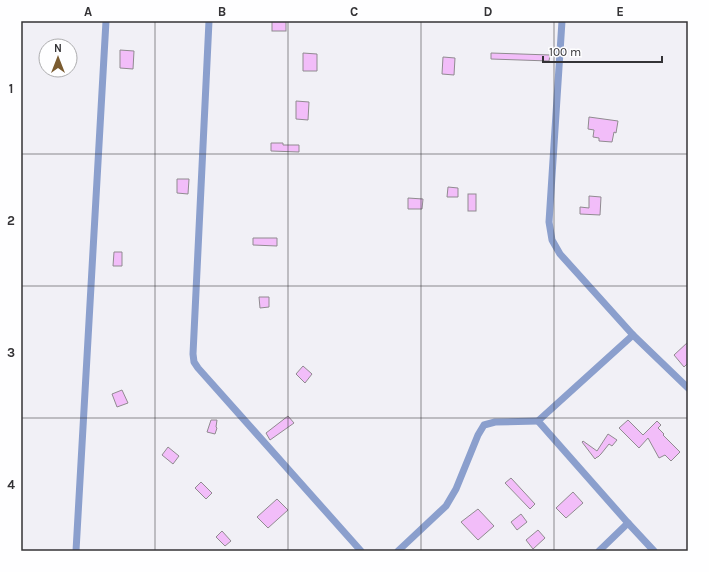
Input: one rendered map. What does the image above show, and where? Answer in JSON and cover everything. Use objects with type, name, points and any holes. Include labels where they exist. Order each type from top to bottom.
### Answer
[{"type":"street","points":[[76,551],[106,21]]},
{"type":"street","points":[[209,21],[193,354],[194,362],[361,551]]},
{"type":"street","points":[[562,21],[549,222],[552,240],[560,254],[633,335],[688,388]]},
{"type":"street","points":[[398,551],[446,506],[456,489],[484,425],[495,422],[538,421],[633,335]]},
{"type":"street","points":[[538,421],[654,551]]},
{"type":"street","points":[[598,551],[628,523]]},
{"type":"building","points":[[272,21],[286,21],[286,31],[272,31]]},
{"type":"building","points":[[120,50],[134,51],[133,69],[120,68]]},
{"type":"building","points":[[303,53],[317,54],[317,71],[303,71]]},
{"type":"building","points":[[491,53],[550,55],[549,61],[491,59]]},
{"type":"building","points":[[443,57],[455,58],[454,75],[442,74]]},
{"type":"building","points":[[296,101],[309,102],[308,120],[296,119]]},
{"type":"building","points":[[589,117],[618,121],[616,133],[614,132],[612,142],[599,141],[599,138],[593,137],[594,130],[588,129]]},
{"type":"building","points":[[271,143],[299,145],[299,152],[271,151]]},
{"type":"building","points":[[177,179],[189,179],[188,194],[177,193]]},
{"type":"building","points":[[448,187],[458,188],[458,197],[447,197]]},
{"type":"building","points":[[468,194],[476,194],[476,211],[468,211]]},
{"type":"building","points":[[589,196],[601,197],[600,215],[580,214],[580,207],[589,208]]},
{"type":"building","points":[[408,198],[423,199],[422,209],[408,209]]},
{"type":"building","points":[[253,238],[277,238],[277,246],[253,245]]},
{"type":"building","points":[[114,252],[122,252],[122,266],[113,266]]},
{"type":"building","points":[[259,297],[269,297],[269,307],[260,308]]},
{"type":"building","points":[[688,342],[688,363],[684,367],[674,355]]},
{"type":"building","points":[[303,366],[312,374],[305,383],[296,374]]},
{"type":"building","points":[[122,390],[128,403],[117,407],[112,394]]},
{"type":"building","points":[[288,416],[294,423],[270,440],[266,433]]},
{"type":"building","points":[[211,420],[217,420],[215,434],[207,432]]},
{"type":"building","points":[[628,420],[643,435],[657,421],[661,425],[658,428],[664,434],[663,435],[680,452],[671,461],[665,455],[659,458],[648,438],[639,448],[619,428]]},
{"type":"building","points":[[608,434],[617,440],[612,446],[609,444],[595,459],[582,442],[583,441],[597,451]]},
{"type":"building","points":[[168,447],[179,456],[173,464],[162,455]]},
{"type":"building","points":[[511,478],[535,504],[530,509],[505,483]]},
{"type":"building","points":[[201,482],[212,493],[206,499],[195,488]]},
{"type":"building","points":[[573,492],[583,503],[566,518],[556,508]]},
{"type":"building","points":[[277,499],[288,510],[268,528],[257,517]]},
{"type":"building","points":[[478,509],[494,526],[478,540],[461,522]]},
{"type":"building","points":[[521,514],[527,522],[517,530],[511,522]]},
{"type":"building","points":[[538,530],[545,538],[533,549],[526,540]]},
{"type":"building","points":[[222,531],[231,541],[225,546],[216,537]]}]
